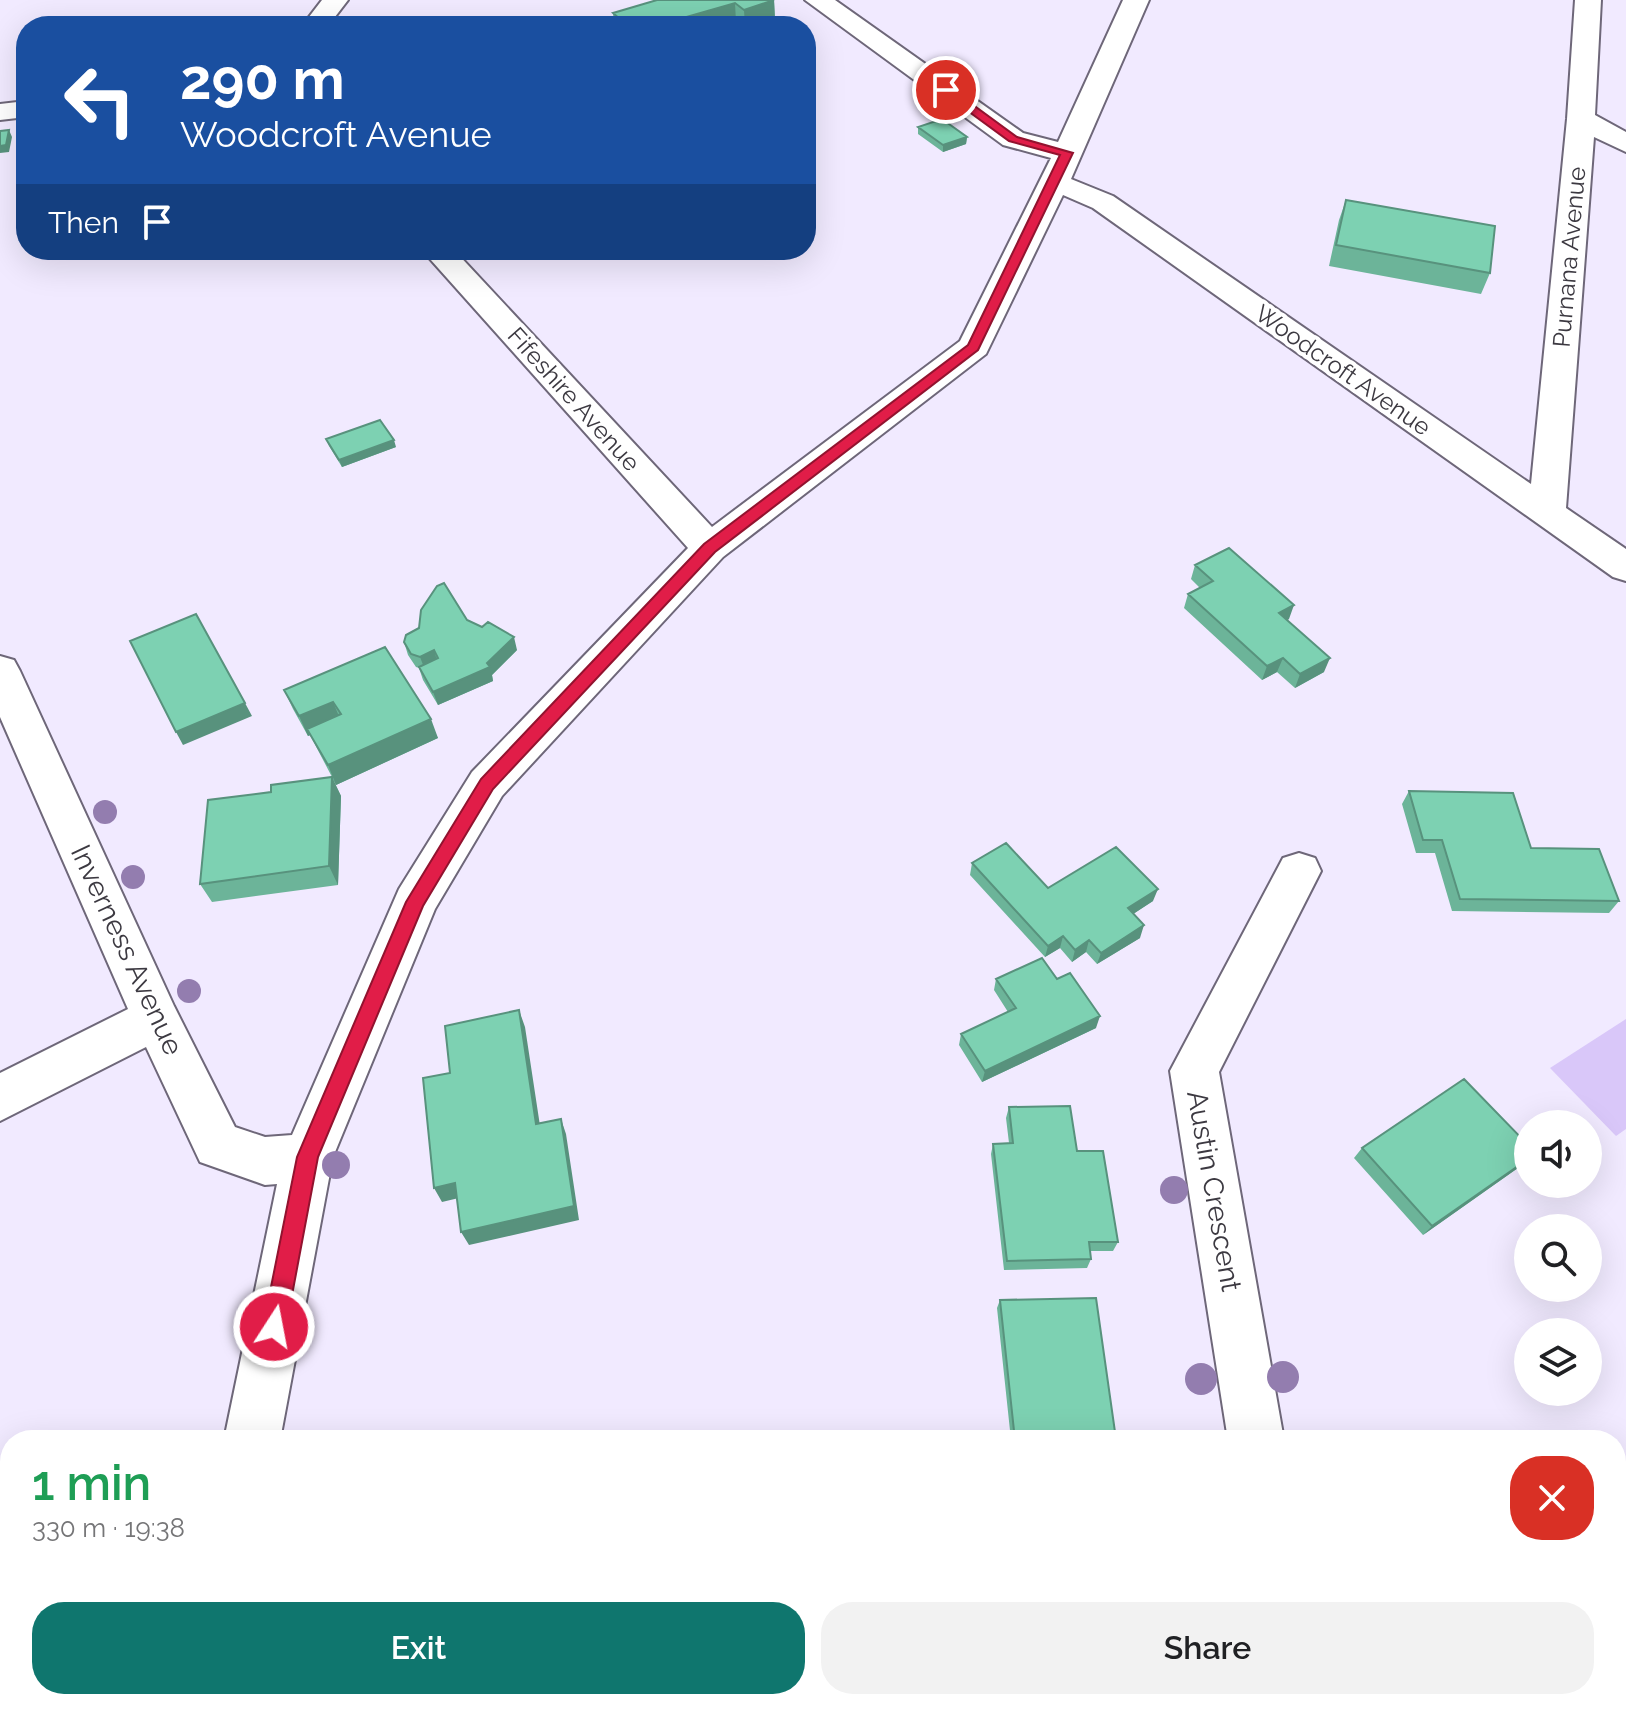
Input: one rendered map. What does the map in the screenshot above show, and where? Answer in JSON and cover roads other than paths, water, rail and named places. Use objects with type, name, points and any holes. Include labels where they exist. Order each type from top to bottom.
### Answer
[{"type":"street","points":[[323,16],[335,0]]},
{"type":"street","name":"Woodcroft Avenue","points":[[818,0],[1060,169],[1073,188],[1103,202],[1626,568]]},
{"type":"street","points":[[254,1430],[308,1157],[415,902],[487,784],[710,548],[974,347],[1060,169],[1136,0]]},
{"type":"street","name":"Purnana Avenue","points":[[1548,513],[1588,0]]},
{"type":"street","points":[[1581,119],[1626,143]]},
{"type":"street","name":"Fifeshire Avenue","points":[[446,260],[710,548]]},
{"type":"street","name":"Inverness Avenue","points":[[0,671],[156,1018],[218,1145],[265,1161],[308,1157]]},
{"type":"street","name":"Austin Crescent","points":[[1254,1430],[1194,1071],[1299,871]]},
{"type":"street","points":[[0,1098],[156,1018]]}]
